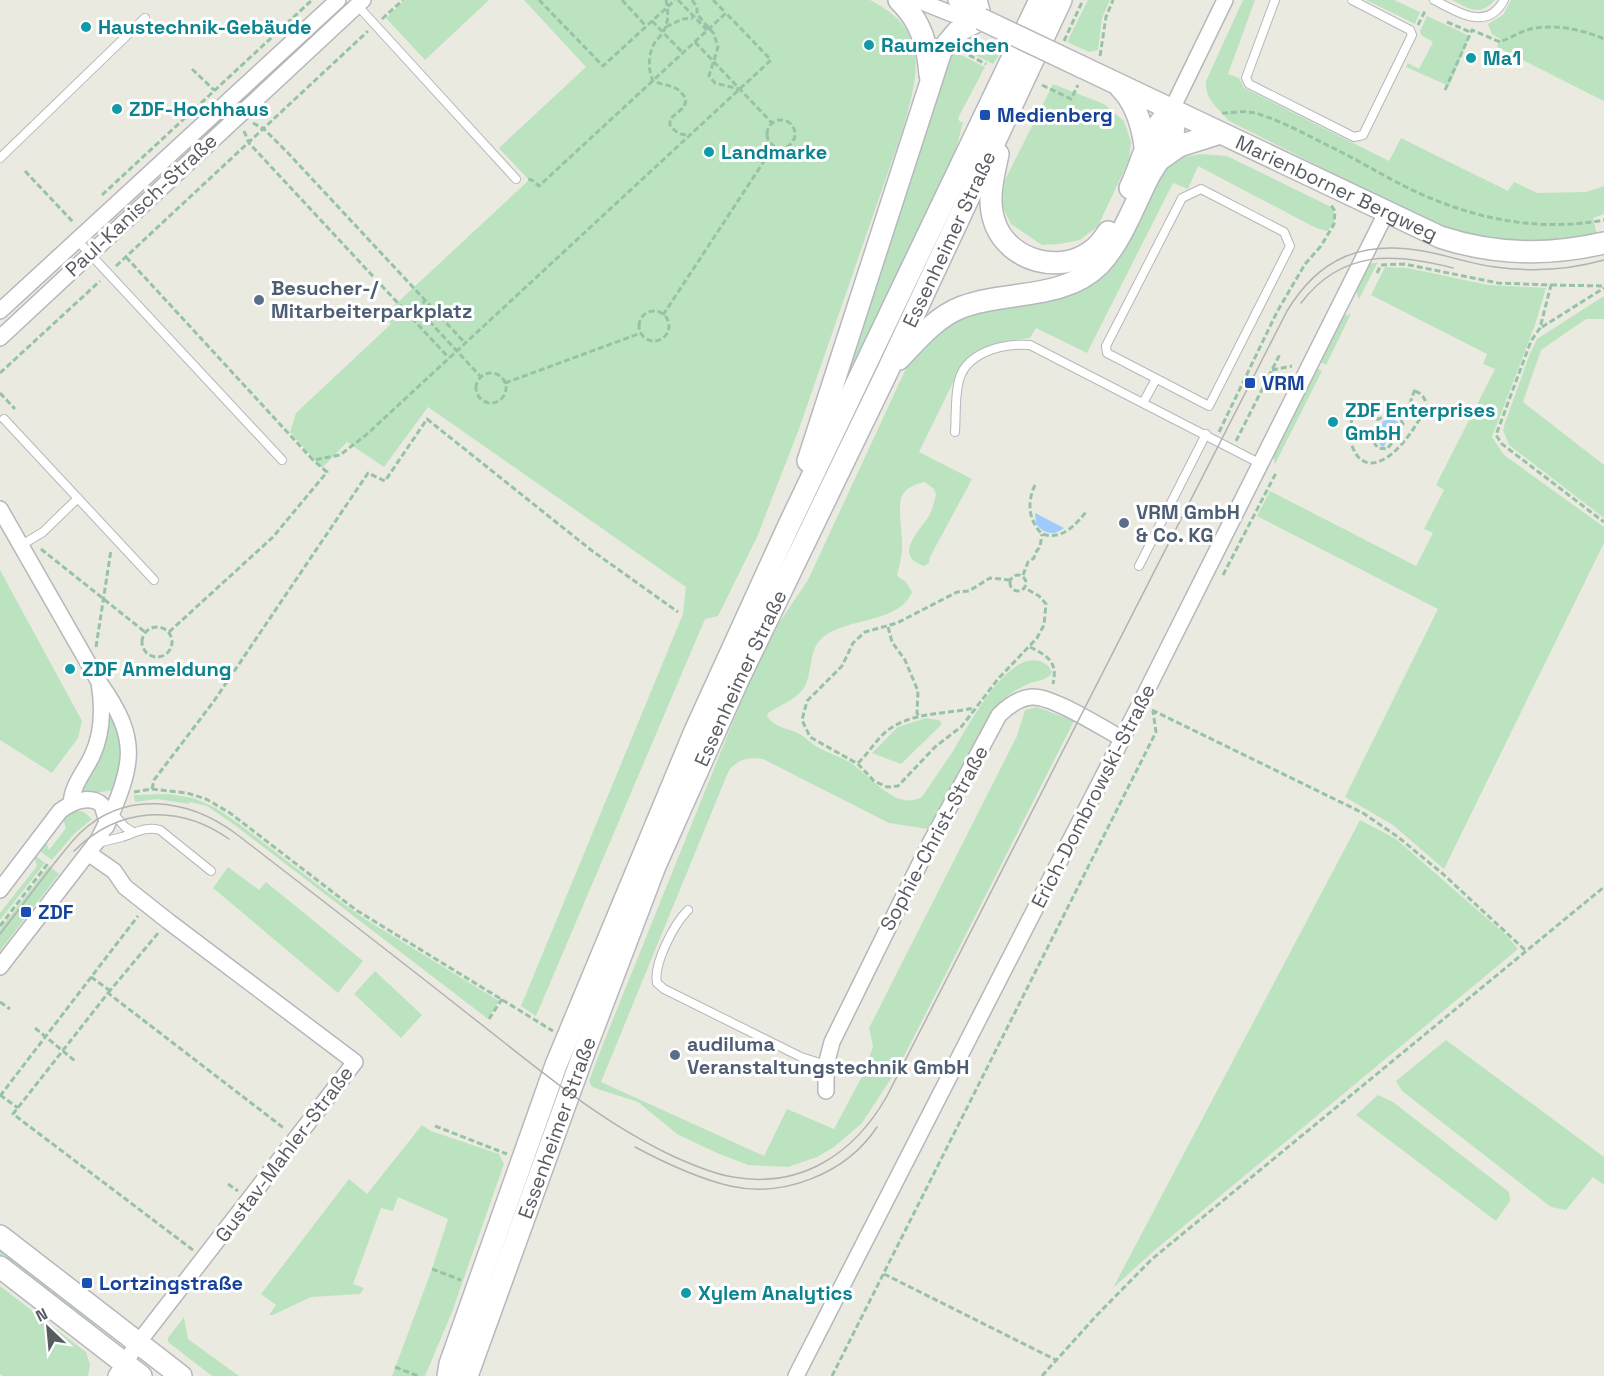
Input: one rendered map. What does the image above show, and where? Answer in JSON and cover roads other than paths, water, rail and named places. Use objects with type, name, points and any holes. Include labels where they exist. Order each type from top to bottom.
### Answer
[{"type":"main road","points":[[899,0],[917,21],[922,34],[929,61],[930,82]]},
{"type":"main road","name":"Essenheimer Straße","points":[[452,1373],[556,1065],[695,731],[788,527],[1040,0]]},
{"type":"main road","name":"Essenheimer Straße","points":[[452,1373],[578,1069],[655,867],[738,680],[1061,0]]},
{"type":"main road","points":[[788,527],[839,360],[930,82],[945,44],[978,10]]},
{"type":"main road","name":"Marienborner Bergweg","points":[[978,10],[1087,71],[1440,237],[1479,249],[1545,252],[1604,243]]},
{"type":"main road","points":[[1117,85],[1126,94],[1135,110],[1143,133],[1154,152]]},
{"type":"main road","points":[[886,372],[936,321],[961,307],[988,300],[1051,290],[1086,275],[1099,264],[1112,249],[1151,172],[1158,124],[1171,111]]},
{"type":"main road","points":[[1006,118],[992,181],[994,220],[1007,243],[1030,259],[1044,262],[1060,263],[1076,260],[1101,243],[1111,228],[1135,178],[1154,152],[1220,133]]},
{"type":"main road","points":[[0,1236],[181,1376]]},
{"type":"main road","points":[[0,1267],[120,1369],[141,1376]]},
{"type":"street","name":"Paul-Kanisch-Straße","points":[[0,311],[338,0]]},
{"type":"street","points":[[917,0],[952,14],[978,10]]},
{"type":"street","points":[[956,0],[978,10]]},
{"type":"street","points":[[1171,111],[1226,0]]},
{"type":"street","name":"Paul-Kanisch-Straße","points":[[0,338],[357,2]]},
{"type":"street","name":"Erich-Dombrowski-Straße","points":[[796,1376],[1123,738],[1147,707],[1262,464],[1386,213]]},
{"type":"street","points":[[0,509],[26,543],[99,681],[120,713],[129,742],[129,767],[106,827],[0,967]]},
{"type":"street","points":[[71,804],[74,786],[91,759],[99,737],[101,712],[99,681]]},
{"type":"street","name":"Sophie-Christ-Straße","points":[[826,1091],[826,1065],[832,1042],[885,932],[993,726],[1005,710],[1030,697],[1044,699],[1123,738]]},
{"type":"street","points":[[0,890],[54,817],[71,804],[87,800],[98,801],[106,815],[106,827]]},
{"type":"street","name":"Gustav-Mahler-Straße","points":[[92,848],[114,871],[125,887],[355,1062],[138,1343]]},
{"type":"street","points":[[120,1369],[138,1343]]},
{"type":"lane","points":[[1275,0],[1246,78],[1249,84],[1354,137],[1363,135],[1412,35],[1410,30],[1352,0]]},
{"type":"lane","points":[[1434,0],[1468,16],[1479,18],[1494,14],[1504,0]]},
{"type":"lane","points":[[357,2],[375,25],[516,178]]},
{"type":"lane","points":[[0,158],[145,18]]},
{"type":"lane","points":[[1201,189],[1284,232],[1290,246],[1209,405],[1156,379],[1107,353],[1106,346],[1182,198],[1201,189]]},
{"type":"lane","points":[[77,240],[282,460]]},
{"type":"lane","points":[[955,432],[958,383],[963,372],[983,352],[1016,344],[1030,345],[1262,464]]},
{"type":"lane","points":[[1143,403],[1156,379]]},
{"type":"lane","points":[[4,419],[154,580]]},
{"type":"lane","points":[[1139,566],[1206,434]]},
{"type":"lane","points":[[26,543],[43,531],[78,498]]},
{"type":"lane","points":[[98,801],[133,831]]},
{"type":"lane","points":[[92,848],[133,831],[148,828],[160,830],[211,871]]},
{"type":"lane","points":[[688,910],[675,925],[655,974],[657,983],[664,989],[801,1057],[826,1065]]},
{"type":"water","points":[[1390,419],[1397,421],[1400,428],[1392,439],[1386,441],[1384,447],[1377,440],[1383,421]]},
{"type":"water","points":[[1035,513],[1064,528],[1053,533],[1042,530],[1036,524]]},
{"type":"tram line","points":[[0,934],[69,845],[98,819],[116,810],[136,805],[177,806],[197,812],[235,833],[568,1092],[648,1144],[677,1158],[726,1176],[758,1179],[781,1178],[803,1172],[823,1163],[859,1135],[887,1096],[1287,311],[1313,278],[1344,257],[1381,248],[1423,251],[1509,269],[1564,268],[1604,260]]},
{"type":"tram line","points":[[1301,303],[1317,285],[1352,264],[1390,258],[1453,268]]},
{"type":"tram line","points":[[74,851],[91,836],[110,826],[129,818],[149,815],[169,815],[189,820],[210,827],[229,839]]},
{"type":"tram line","points":[[635,1147],[681,1170],[717,1183],[750,1189],[771,1188],[812,1179],[831,1169],[864,1144],[877,1127]]},
{"type":"place","name":"Haustechnik-Gebäude","points":[[86,27]]},
{"type":"place","name":"Raumzeichen","points":[[869,45]]},
{"type":"place","name":"Ma1","points":[[1471,58]]},
{"type":"place","name":"ZDF-Hochhaus","points":[[117,109]]},
{"type":"place","name":"Medienberg","points":[[985,115]]},
{"type":"place","name":"Landmarke","points":[[709,152]]},
{"type":"place","name":"Besucher-/ Mitarbeiterparkplatz","points":[[259,300]]},
{"type":"place","name":"VRM","points":[[1250,383]]},
{"type":"place","name":"ZDF Enterprises GmbH","points":[[1333,422]]},
{"type":"place","name":"VRM GmbH & Co. KG","points":[[1124,523]]},
{"type":"place","name":"ZDF Anmeldung","points":[[70,669]]},
{"type":"place","name":"ZDF","points":[[26,912]]},
{"type":"place","name":"audiluma Veranstaltungstechnik GmbH","points":[[675,1055]]},
{"type":"place","name":"Lortzingstraße","points":[[87,1283]]},
{"type":"place","name":"Xylem Analytics","points":[[686,1293]]}]
